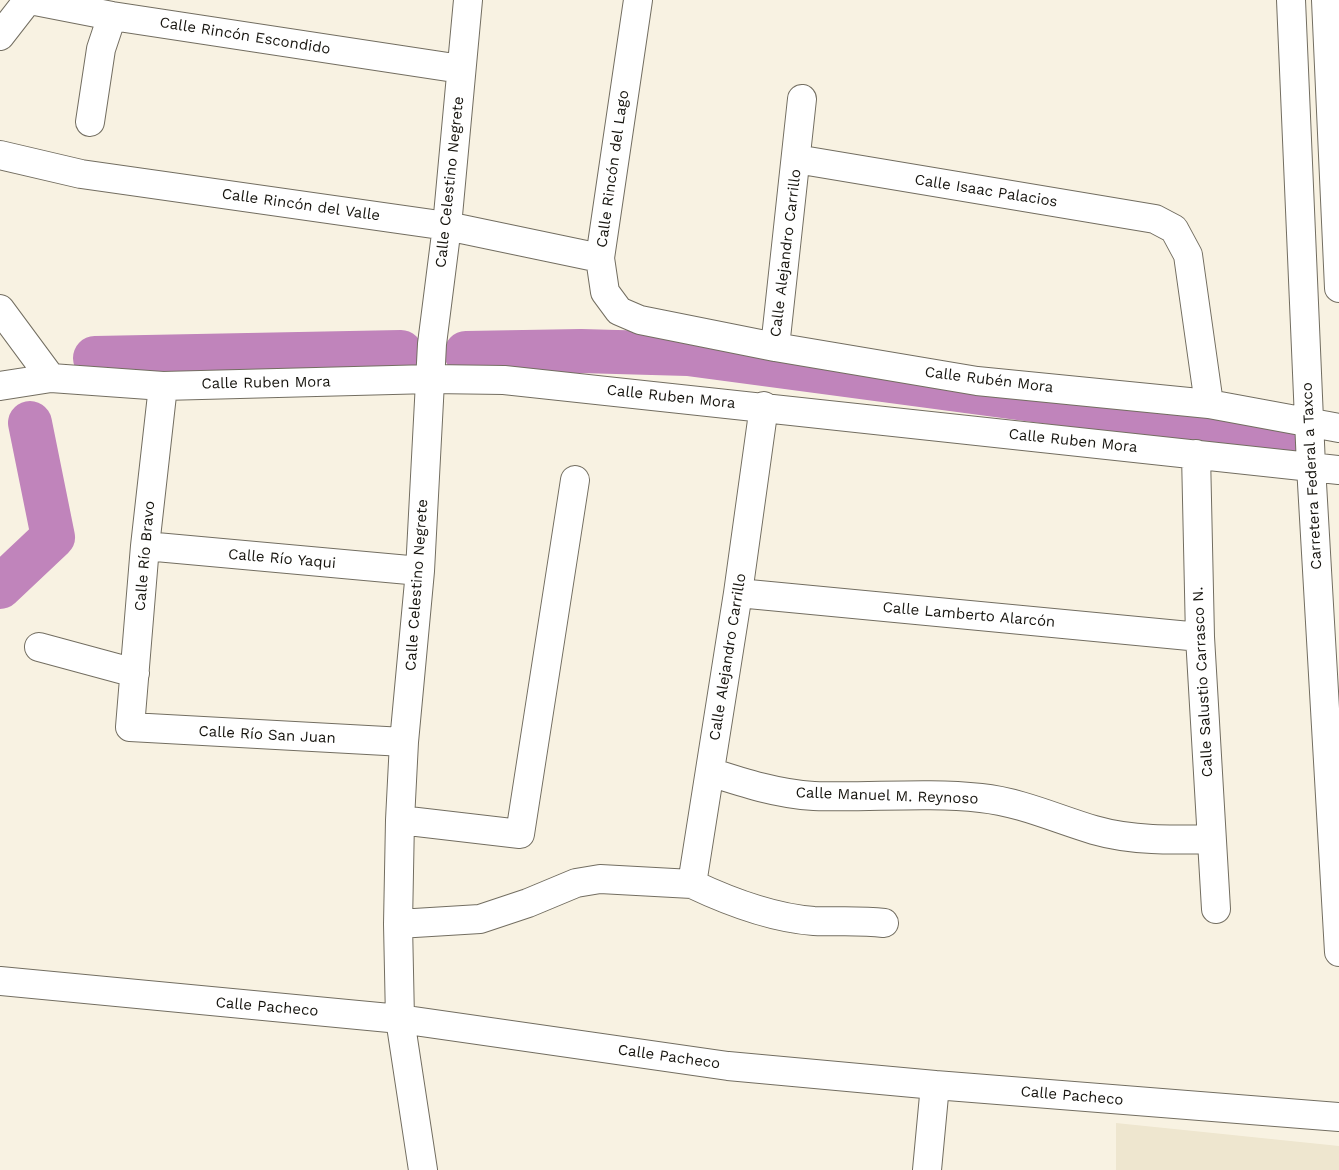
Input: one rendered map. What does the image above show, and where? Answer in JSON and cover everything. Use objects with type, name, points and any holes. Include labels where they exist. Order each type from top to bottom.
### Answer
[{"type":"street","name":"Calle Rincón Escondido","points":[[29,0],[112,16],[461,69]]},
{"type":"street","points":[[0,36],[29,0]]},
{"type":"street","name":"Calle Celestino Negrete","points":[[424,1170],[400,1020],[398,924],[400,820],[404,742],[420,572],[432,344],[447,226],[468,0]]},
{"type":"street","name":"Calle Rincón del Lago","points":[[638,0],[600,258],[605,292],[619,310],[640,320]]},
{"type":"street","name":"Carretera Federal a Taxco","points":[[1292,0],[1311,466],[1339,952]]},
{"type":"street","points":[[1326,0],[1339,288]]},
{"type":"street","points":[[90,122],[102,49],[112,16]]},
{"type":"street","name":"Calle Alejandro Carrillo","points":[[774,346],[802,99]]},
{"type":"street","name":"Calle Rincón del Valle","points":[[0,156],[81,174],[447,226],[600,258]]},
{"type":"street","name":"Calle Isaac Palacios","points":[[796,159],[1155,219],[1174,229],[1188,255],[1208,404]]},
{"type":"street","points":[[0,309],[51,378]]},
{"type":"street","name":"Calle Rubén Mora","points":[[640,320],[774,346],[977,381],[1208,404],[1339,428]]},
{"type":"street","name":"Calle Ruben Mora","points":[[0,386],[51,378],[163,386],[430,379],[504,380],[764,406],[1339,470]]},
{"type":"street","name":"Calle Río Bravo","points":[[130,727],[145,546],[163,386]]},
{"type":"street","name":"Calle Alejandro Carrillo","points":[[703,889],[710,772],[738,593],[764,406]]},
{"type":"street","name":"Calle Salustio Carrasco N.","points":[[1196,454],[1200,637],[1216,909]]},
{"type":"street","points":[[400,820],[520,834],[575,480]]},
{"type":"street","name":"Calle Río Yaqui","points":[[145,546],[420,572]]},
{"type":"street","name":"Calle Lamberto Alarcón","points":[[738,593],[1200,637]]},
{"type":"street","points":[[39,647],[135,673]]},
{"type":"street","name":"Calle Río San Juan","points":[[130,727],[404,742]]},
{"type":"street","name":"Calle Manuel M. Reynoso","points":[[710,772],[761,788],[813,796],[886,794],[982,798],[1040,811],[1096,830],[1147,840],[1211,839]]},
{"type":"street","points":[[398,924],[480,919],[528,903],[576,883],[600,879],[703,889],[745,907],[814,921],[859,920],[884,923]]},
{"type":"street","name":"Calle Pacheco","points":[[0,981],[400,1020],[728,1066],[1339,1118]]},
{"type":"street","points":[[927,1170],[935,1085]]},
{"type":"shaded area","points":[[1116,1123],[1339,1146],[1339,1170],[1116,1170]]},
{"type":"waterway","points":[[466,353],[581,351],[688,354],[1093,408],[1293,429]]},
{"type":"waterway","points":[[95,358],[401,352]]},
{"type":"waterway","points":[[0,587],[53,537],[30,423]]}]
